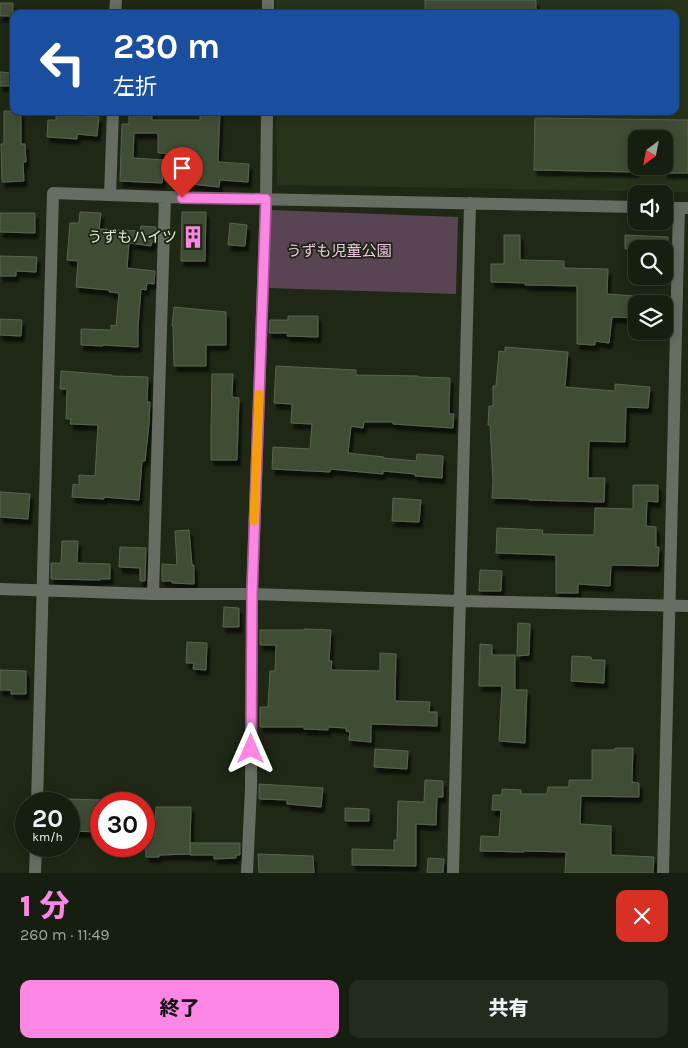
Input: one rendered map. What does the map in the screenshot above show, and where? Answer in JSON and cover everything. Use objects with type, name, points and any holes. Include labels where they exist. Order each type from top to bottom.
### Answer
[{"type":"street","points":[[110,195],[112,115]]},
{"type":"street","points":[[247,873],[251,788],[252,594],[266,199],[267,115]]},
{"type":"street","points":[[37,792],[53,193],[165,198],[628,207]]},
{"type":"street","points":[[153,594],[165,198]]},
{"type":"street","points":[[453,873],[470,203]]},
{"type":"street","points":[[663,873],[683,208]]},
{"type":"street","points":[[0,589],[688,606]]},
{"type":"street","points":[[35,873],[36,857]]},
{"type":"shaded area","points":[[276,0],[688,0],[688,192],[673,192],[673,185],[628,185],[628,191],[277,185],[276,115],[679,115],[679,10],[276,10]]},
{"type":"green space","name":"うずも児童公園","points":[[271,210],[458,217],[456,294],[269,288]]},
{"type":"building","points":[[425,0],[536,0],[536,10],[425,10]]},
{"type":"building","points":[[0,3],[13,3],[13,10],[10,10],[10,16],[0,16]]},
{"type":"building","points":[[0,72],[10,73],[10,86],[0,86]]},
{"type":"building","points":[[4,111],[10,111],[10,115],[21,115],[21,144],[25,144],[26,162],[23,162],[24,181],[2,182],[1,144],[4,144]]},
{"type":"building","points":[[56,115],[99,117],[97,136],[77,134],[77,139],[47,137],[48,120],[56,120]]},
{"type":"building","points":[[129,115],[152,115],[152,120],[200,120],[200,115],[220,115],[218,162],[249,164],[248,182],[220,180],[219,187],[182,183],[183,154],[158,153],[158,133],[134,133],[133,158],[165,160],[162,183],[120,181],[122,124],[129,124]]},
{"type":"building","points":[[535,118],[688,120],[688,173],[673,173],[673,130],[628,130],[628,172],[534,170]]},
{"type":"building","points":[[80,212],[101,213],[99,229],[140,231],[141,226],[156,227],[156,242],[152,242],[151,246],[129,243],[127,268],[155,271],[154,284],[147,283],[146,290],[141,289],[138,347],[81,345],[81,329],[111,330],[111,325],[116,326],[119,293],[109,292],[109,290],[76,287],[78,261],[67,260],[70,223],[79,223]]},
{"type":"building","name":"うずもハイツ","points":[[182,212],[206,212],[205,261],[181,261]]},
{"type":"building","points":[[0,213],[35,213],[35,233],[0,232]]},
{"type":"building","points":[[230,223],[247,225],[245,246],[228,245]]},
{"type":"building","points":[[504,235],[520,235],[520,260],[564,261],[564,268],[608,269],[607,294],[628,295],[628,318],[612,317],[609,343],[595,341],[595,345],[577,344],[577,286],[491,282],[491,264],[504,264]]},
{"type":"building","points":[[625,235],[668,237],[668,240],[628,240],[628,249],[625,249]]},
{"type":"building","points":[[0,256],[37,257],[36,272],[16,271],[16,276],[0,276]]},
{"type":"building","points":[[174,307],[226,312],[226,345],[206,345],[206,366],[174,366],[172,326]]},
{"type":"building","points":[[288,316],[318,316],[318,337],[287,336],[288,333],[269,333],[270,320],[288,320]]},
{"type":"building","points":[[0,319],[22,320],[21,336],[0,335]]},
{"type":"building","points":[[505,347],[568,352],[565,387],[615,391],[615,384],[650,387],[648,408],[626,407],[625,442],[589,441],[588,478],[605,478],[604,502],[492,498],[490,425],[488,425],[489,406],[493,406],[493,386],[496,386],[499,351],[505,352]]},
{"type":"building","points":[[276,366],[356,370],[356,375],[450,378],[449,414],[454,414],[453,428],[393,424],[393,422],[364,422],[363,428],[351,426],[348,453],[416,461],[417,454],[443,456],[442,478],[383,471],[383,474],[330,469],[330,472],[272,469],[273,447],[310,449],[312,424],[291,423],[292,404],[274,403]]},
{"type":"building","points":[[61,371],[148,377],[147,402],[150,402],[149,424],[145,461],[142,461],[139,500],[72,497],[73,484],[79,485],[79,475],[95,476],[98,425],[70,424],[71,419],[66,419],[67,389],[60,389]]},
{"type":"building","points":[[212,374],[233,374],[232,397],[239,398],[237,460],[211,460]]},
{"type":"building","points":[[633,485],[658,485],[658,502],[647,501],[646,526],[656,527],[656,547],[659,547],[658,566],[611,565],[610,586],[578,584],[578,593],[556,593],[556,555],[496,553],[497,528],[543,530],[542,534],[594,535],[595,508],[633,509]]},
{"type":"building","points":[[0,492],[30,494],[28,519],[0,517]]},
{"type":"building","points":[[393,498],[421,500],[419,522],[392,521]]},
{"type":"building","points":[[189,530],[192,565],[194,565],[194,584],[162,581],[162,564],[177,565],[175,531]]},
{"type":"building","points":[[62,541],[78,541],[77,563],[110,564],[110,579],[51,579],[51,563],[61,563]]},
{"type":"building","points":[[120,547],[146,548],[145,581],[140,581],[140,568],[119,567]]},
{"type":"building","points":[[480,570],[502,571],[501,591],[479,591]]},
{"type":"building","points":[[224,607],[239,608],[239,627],[223,627]]},
{"type":"building","points":[[518,623],[530,624],[529,655],[517,656]]},
{"type":"building","points":[[260,630],[331,630],[329,661],[332,661],[331,670],[380,671],[380,653],[396,654],[395,701],[430,702],[429,712],[437,712],[437,726],[371,724],[371,742],[349,740],[350,732],[346,731],[346,728],[328,727],[328,730],[304,729],[304,727],[260,727],[260,707],[268,707],[270,671],[275,671],[276,646],[260,645]]},
{"type":"building","points":[[187,642],[207,643],[206,670],[193,669],[194,663],[186,663]]},
{"type":"building","points":[[480,644],[492,645],[492,655],[515,655],[515,690],[527,690],[525,743],[499,741],[502,686],[479,686]]},
{"type":"building","points":[[572,656],[591,657],[592,660],[605,660],[604,683],[571,681]]},
{"type":"building","points":[[0,670],[26,671],[26,694],[11,694],[11,690],[0,690]]},
{"type":"building","points":[[615,748],[633,748],[632,782],[639,783],[639,797],[581,796],[580,824],[611,826],[611,855],[654,857],[653,873],[565,873],[566,852],[480,851],[481,836],[499,837],[501,810],[492,810],[493,795],[502,795],[502,789],[521,790],[521,794],[547,794],[548,787],[569,787],[569,780],[592,780],[592,750],[615,750]]},
{"type":"building","points":[[375,749],[408,751],[407,769],[374,767]]},
{"type":"building","points":[[425,780],[443,781],[443,797],[437,797],[436,825],[416,824],[416,866],[352,865],[352,849],[394,850],[394,840],[397,840],[398,801],[424,802]]},
{"type":"building","points":[[259,784],[323,788],[321,807],[287,804],[287,800],[259,799]]},
{"type":"building","points":[[80,799],[90,800],[90,832],[80,831]]},
{"type":"building","points":[[156,807],[191,807],[190,843],[240,843],[240,855],[236,855],[236,858],[214,859],[214,855],[190,854],[159,855],[159,857],[155,857]]},
{"type":"building","points":[[345,808],[369,809],[369,821],[345,821]]},
{"type":"building","points":[[258,854],[313,856],[314,873],[259,873]]},
{"type":"building","points":[[428,858],[444,859],[443,873],[427,873]]},
{"type":"slow traffic","points":[[254,521],[259,394]]},
{"type":"place","name":"うずもハイツ","points":[[193,237]]},
{"type":"route","points":[[182,198],[266,199],[252,594],[251,749]]}]
